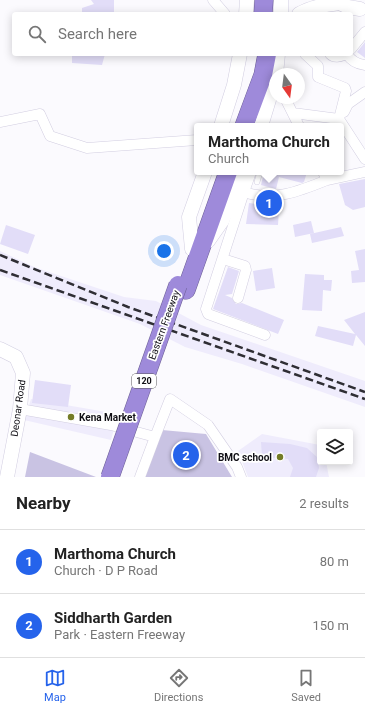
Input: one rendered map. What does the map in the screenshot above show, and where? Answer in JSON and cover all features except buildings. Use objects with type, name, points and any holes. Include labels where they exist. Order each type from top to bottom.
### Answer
[{"type":"highway","points":[[263,12],[264,0]]},
{"type":"highway","points":[[271,12],[272,0]]},
{"type":"highway","points":[[235,123],[253,72],[257,56]]},
{"type":"highway","points":[[245,123],[263,75],[267,56]]},
{"type":"highway","name":"Eastern Freeway","points":[[110,477],[196,251],[217,175]]},
{"type":"highway","name":"Eastern Freeway","points":[[207,216],[227,175]]},
{"type":"highway","name":"Eastern Freeway","points":[[123,477],[182,288]]},
{"type":"main road","points":[[246,12],[247,0]]},
{"type":"main road","points":[[281,0],[281,12]]},
{"type":"main road","points":[[304,12],[336,2],[348,7],[360,7]]},
{"type":"main road","points":[[223,123],[234,85],[240,56]]},
{"type":"main road","points":[[277,68],[278,56]]},
{"type":"main road","points":[[262,123],[269,100]]},
{"type":"main road","points":[[196,251],[189,217],[204,175]]},
{"type":"main road","points":[[196,251],[222,222],[241,175]]},
{"type":"main road","name":"Deonar Road","points":[[0,349],[16,357],[22,373],[20,409],[7,477]]},
{"type":"street","points":[[214,0],[223,12]]},
{"type":"street","points":[[353,43],[365,32]]},
{"type":"street","points":[[307,56],[318,66],[318,77],[344,88],[346,91],[339,119],[342,123]]},
{"type":"street","points":[[349,56],[354,61],[365,65]]},
{"type":"street","points":[[365,92],[348,104],[344,115],[365,150]]},
{"type":"street","points":[[288,104],[298,123]]},
{"type":"street","points":[[293,113],[339,119]]},
{"type":"street","points":[[0,122],[40,114],[50,136],[87,148],[194,140]]},
{"type":"street","points":[[344,127],[365,159]]},
{"type":"street","points":[[344,174],[365,172]]},
{"type":"street","points":[[250,175],[206,309],[208,314],[265,335]]},
{"type":"street","points":[[244,192],[270,197],[299,191],[325,176],[335,175]]},
{"type":"street","points":[[223,259],[245,266],[246,270],[238,298]]},
{"type":"street","points":[[140,477],[170,399],[208,425],[237,467],[241,477]]},
{"type":"street","points":[[20,409],[111,425],[155,437]]},
{"type":"lane","points":[[257,182],[259,175]]},
{"type":"shaded area","points":[[0,251],[34,267],[124,297],[156,301],[201,325],[365,381],[365,407],[242,364],[185,347],[140,324],[0,275]]},
{"type":"shaded area","name":"Kena Market","points":[[31,399],[118,414],[111,440],[24,420]]},
{"type":"shaded area","points":[[162,430],[206,434],[232,477],[145,477]]},
{"type":"shaded area","name":"BMC school","points":[[262,434],[317,444],[317,465],[327,465],[329,477],[248,477],[238,451]]},
{"type":"shaded area","points":[[30,452],[96,477],[25,477]]},
{"type":"railway","points":[[0,255],[128,307],[365,392]]},
{"type":"railway","points":[[0,270],[365,399]]},
{"type":"place","name":"Marthoma Church","points":[[269,203]]},
{"type":"place","name":"Kena Market","points":[[71,417]]},
{"type":"place","name":"Siddharth Garden","points":[[186,455]]},
{"type":"place","name":"BMC school","points":[[280,457]]}]
